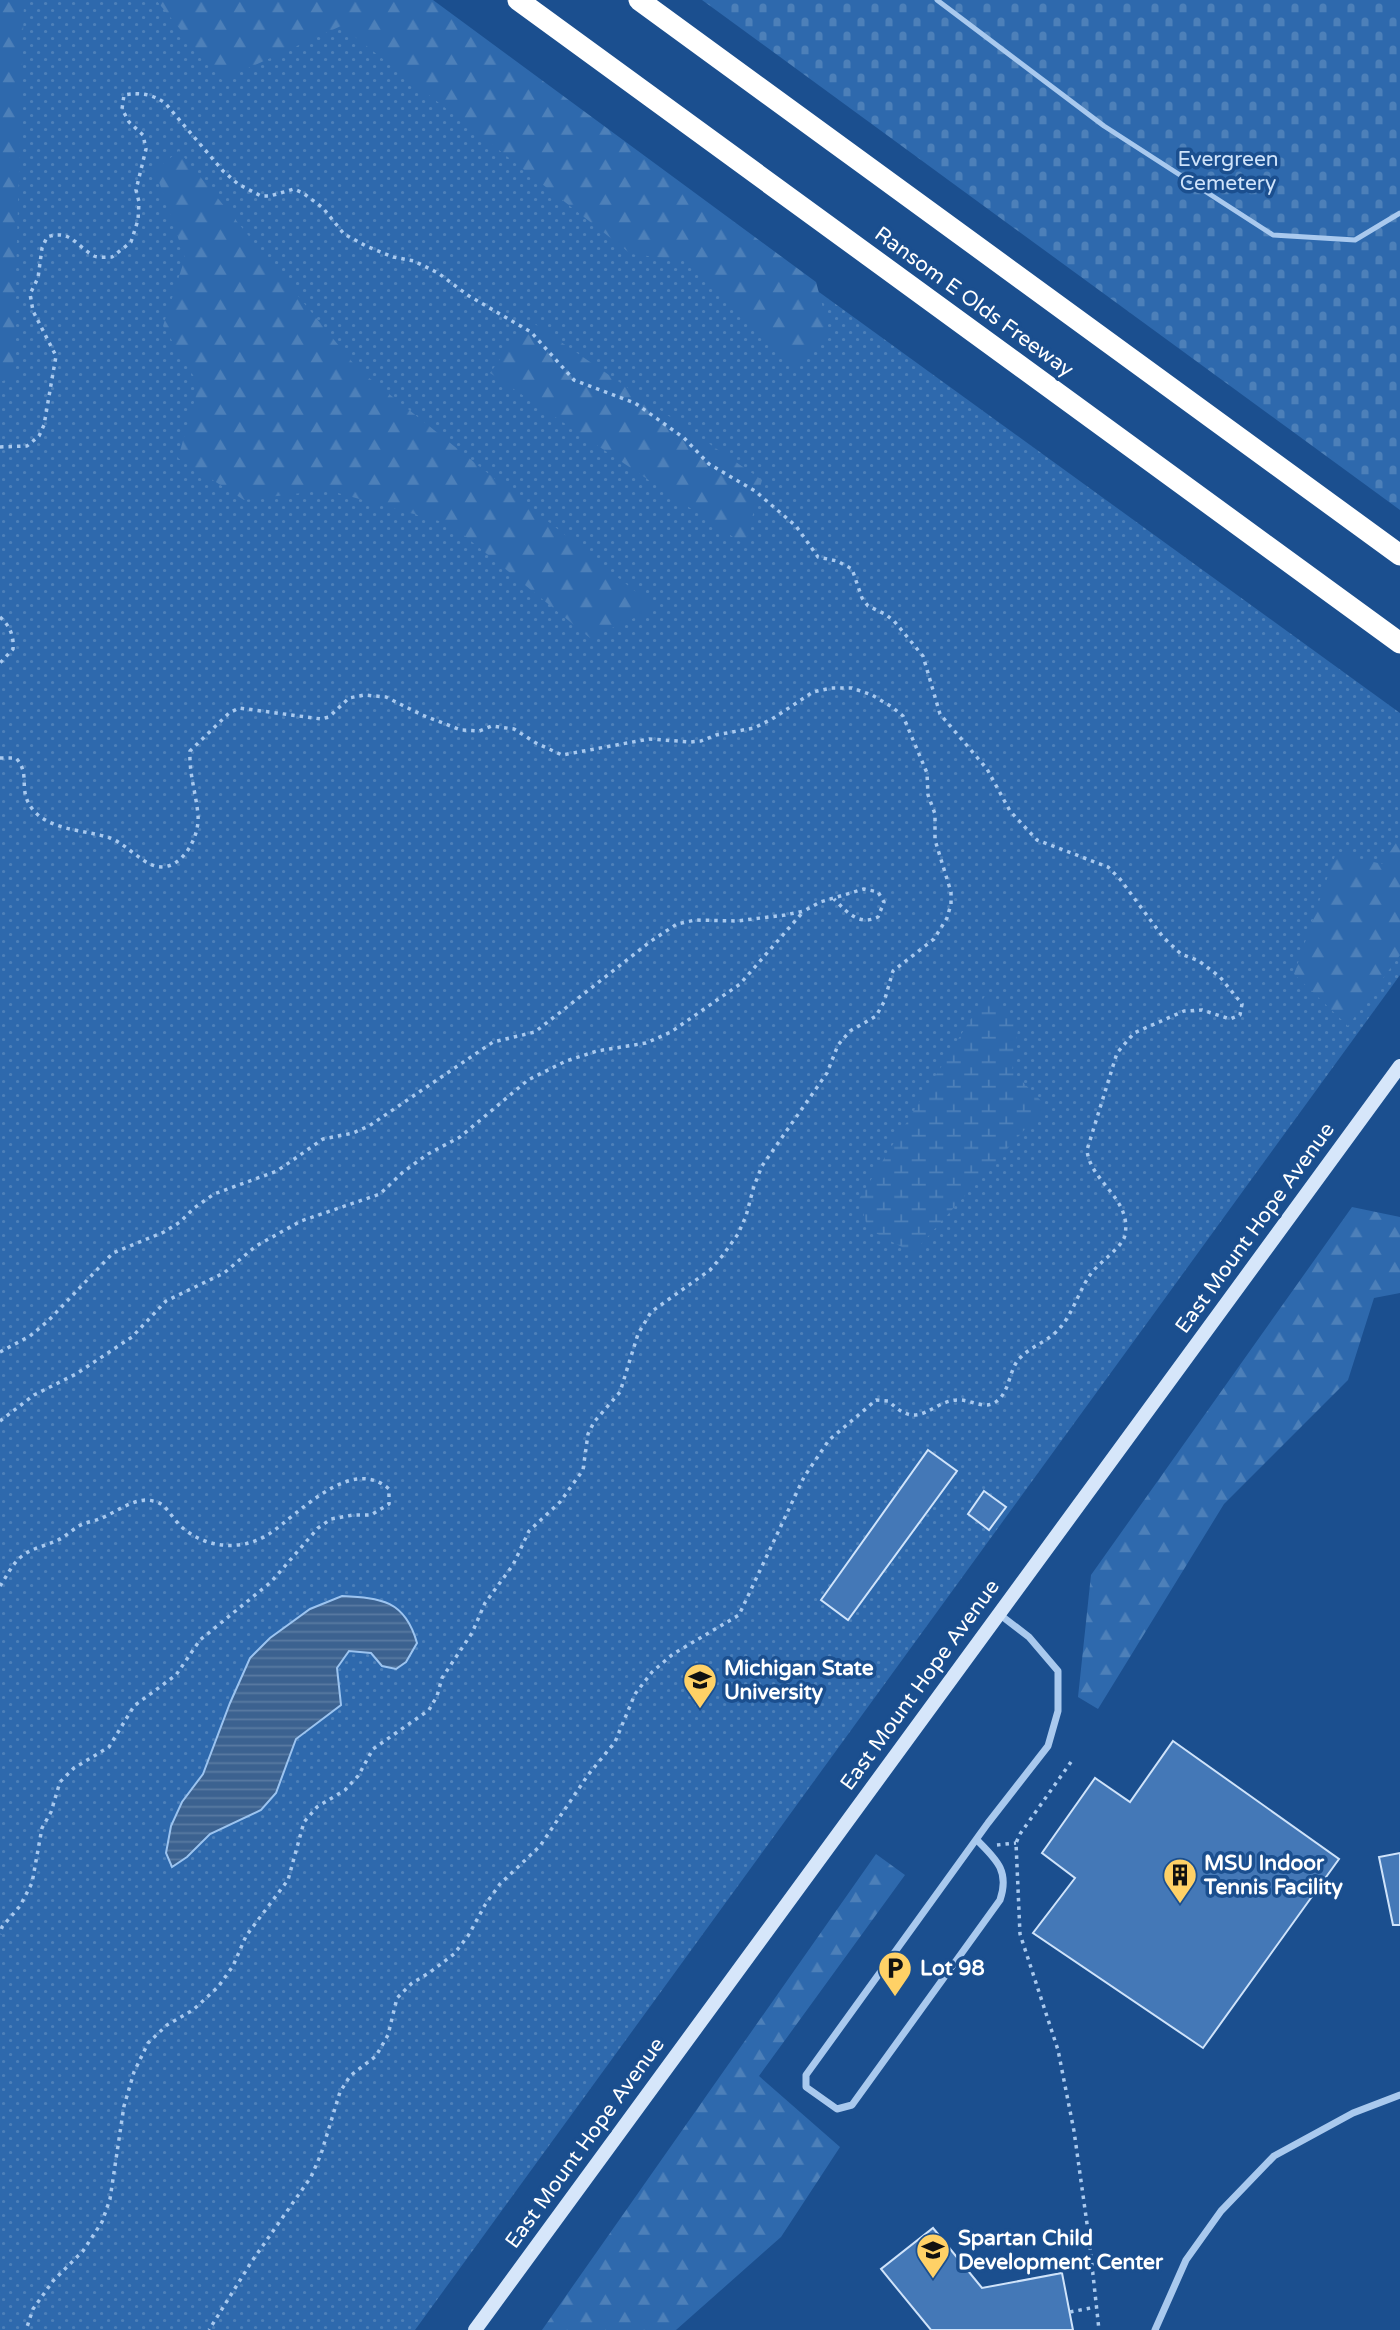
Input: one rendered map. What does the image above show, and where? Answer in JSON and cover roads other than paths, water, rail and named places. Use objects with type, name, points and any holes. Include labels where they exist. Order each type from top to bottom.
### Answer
[{"type":"highway","name":"Ransom E Olds Freeway","points":[[518,0],[1400,643]]},
{"type":"highway","points":[[639,0],[1400,555]]},
{"type":"street","name":"East Mount Hope Avenue","points":[[475,2330],[1400,1066]]},
{"type":"street","points":[[976,1840],[992,1855],[1003,1872],[1005,1886],[1000,1900],[852,2105],[837,2109],[806,2087],[806,2075],[976,1840],[1048,1746],[1058,1711],[1058,1671],[1029,1637],[999,1614]]},
{"type":"street","points":[[1156,2330],[1186,2260],[1221,2211],[1274,2156],[1353,2113],[1400,2095]]},
{"type":"lane","points":[[937,0],[1104,125],[1273,235],[1355,240],[1400,213]]},
{"type":"place","name":"Michigan State University","points":[[700,1710]]},
{"type":"place","name":"MSU Indoor Tennis Facility","points":[[1180,1905]]},
{"type":"place","name":"Lot 98","points":[[895,1998]]},
{"type":"place","name":"Spartan Child Development Center","points":[[933,2280]]},
{"type":"park label","name":"Evergreen Cemetery","points":[[1228,171]]}]
